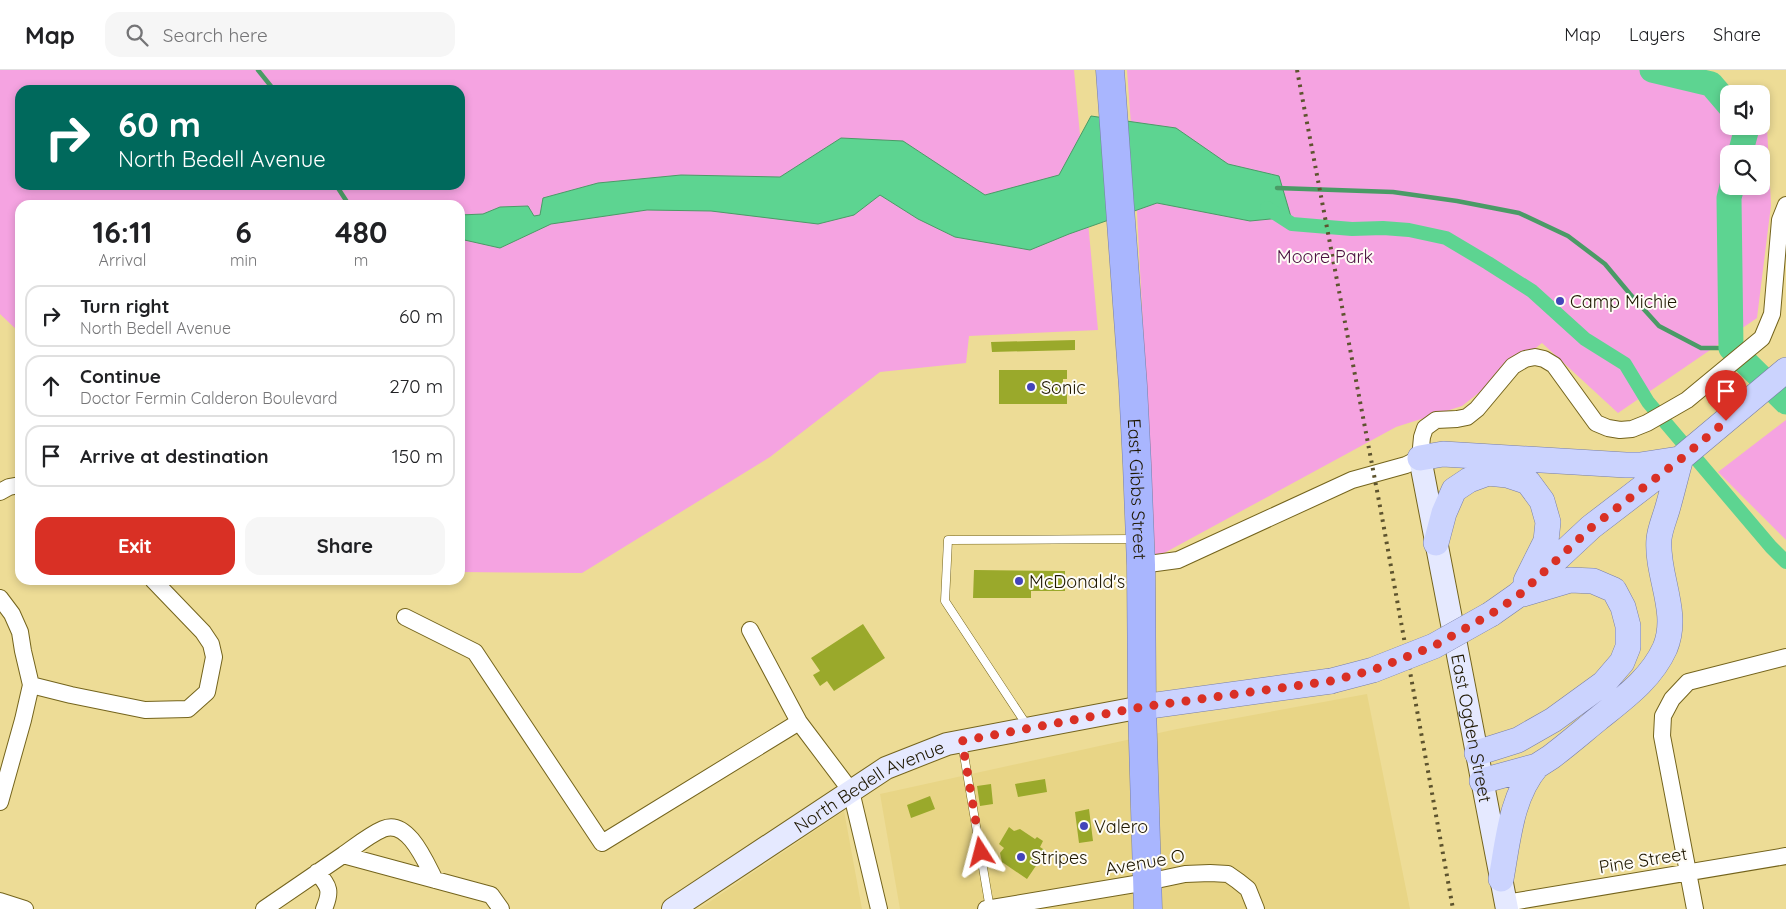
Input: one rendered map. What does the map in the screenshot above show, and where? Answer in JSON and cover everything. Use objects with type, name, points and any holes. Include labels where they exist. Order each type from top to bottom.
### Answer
[{"type":"highway","name":"East Gibbs Street","points":[[1110,70],[1133,386],[1141,552],[1142,707],[1148,909]]},
{"type":"main road","points":[[1518,596],[1592,527],[1682,458],[1786,370]]},
{"type":"main road","points":[[1420,458],[1451,454],[1626,466],[1682,458]]},
{"type":"main road","name":"East Ogden Street","points":[[1420,458],[1506,906]]},
{"type":"main road","points":[[1501,879],[1516,803],[1527,777],[1537,766],[1567,745],[1643,682],[1657,663],[1666,646],[1670,627],[1670,612],[1662,574],[1659,540],[1662,523],[1682,458]]},
{"type":"main road","points":[[1436,543],[1444,513],[1454,490],[1470,480],[1488,473],[1507,475],[1528,482],[1542,501],[1548,522],[1546,541],[1518,596]]},
{"type":"main road","points":[[1477,753],[1518,740],[1553,720],[1604,683],[1622,662],[1628,647],[1628,626],[1623,607],[1614,590],[1593,581],[1570,580],[1518,596]]},
{"type":"main road","name":"North Bedell Avenue","points":[[674,909],[886,768],[947,744],[1142,707],[1331,681],[1373,670],[1434,646],[1491,614],[1518,596]]},
{"type":"main road","points":[[1482,781],[1537,766]]},
{"type":"street","points":[[1141,552],[1178,560],[1352,480],[1406,465],[1420,458],[1422,437],[1426,428],[1436,420],[1467,417],[1477,409],[1514,366],[1525,359],[1535,357],[1544,359],[1554,365],[1596,423],[1620,430],[1632,429],[1647,423],[1687,400],[1762,338],[1772,314],[1780,220],[1786,205]]},
{"type":"street","points":[[0,492],[15,486]]},
{"type":"street","points":[[31,684],[72,695],[146,710],[188,708],[207,692],[214,657],[211,644],[203,632],[158,585]]},
{"type":"street","points":[[0,598],[12,614],[20,632],[31,684],[0,802]]},
{"type":"street","points":[[405,617],[475,652],[602,843],[799,722]]},
{"type":"street","points":[[750,630],[799,722],[851,792],[879,909]]},
{"type":"street","points":[[1695,909],[1662,736],[1663,716],[1672,699],[1688,682],[1786,657]]},
{"type":"street","points":[[264,909],[343,854],[385,828],[399,829],[412,839],[435,880]]},
{"type":"street","points":[[343,854],[491,895],[501,909]]},
{"type":"street","name":"Pine Street","points":[[1506,906],[1786,856]]},
{"type":"street","points":[[317,872],[329,888],[329,897],[324,909]]},
{"type":"street","name":"Avenue O","points":[[986,909],[1185,874],[1228,874],[1248,889],[1256,909]]},
{"type":"street","points":[[0,901],[25,909]]},
{"type":"lane","points":[[1029,729],[944,601],[948,540],[1141,552]]},
{"type":"lane","points":[[962,741],[990,909]]},
{"type":"shaded area","points":[[1091,116],[1176,128],[1228,164],[1279,176],[1291,217],[1250,221],[1157,203],[1030,250],[955,237],[918,219],[880,195],[854,215],[818,224],[711,211],[647,210],[551,224],[500,248],[465,240],[465,215],[483,214],[500,207],[528,206],[534,216],[540,215],[543,198],[598,183],[681,175],[780,177],[841,138],[903,141],[985,195],[1059,175]]},
{"type":"shaded area","points":[[1367,694],[1410,909],[900,909],[880,794],[1177,729]]},
{"type":"shaded area","points":[[844,811],[862,909],[699,909]]},
{"type":"green space","points":[[0,70],[1074,70],[1098,330],[969,336],[966,363],[880,372],[770,457],[582,573],[465,572],[465,200],[15,200],[15,328],[0,314]]},
{"type":"green space","name":"Moore Park","points":[[1127,70],[1703,70],[1724,85],[1720,85],[1720,135],[1767,135],[1768,145],[1720,145],[1720,195],[1770,195],[1770,186],[1771,205],[1757,318],[1618,413],[1542,343],[1462,406],[1396,427],[1155,558],[1136,193]]},
{"type":"green space","points":[[1786,420],[1786,540],[1718,472]]},
{"type":"building","points":[[1075,340],[1075,350],[992,352],[991,342]]},
{"type":"building","name":"Sonic","points":[[999,370],[1067,370],[1067,379],[1063,379],[1063,394],[1067,394],[1067,404],[999,404]]},
{"type":"building","name":"McDonald's","points":[[974,570],[1065,571],[1065,591],[1031,591],[1031,598],[973,598]]},
{"type":"building","points":[[863,624],[885,658],[834,691],[827,681],[820,686],[813,675],[820,671],[811,658]]},
{"type":"building","name":"Valero","points":[[1045,779],[1047,792],[1018,797],[1015,784]]},
{"type":"building","points":[[991,784],[993,804],[980,806],[977,786]]},
{"type":"building","points":[[930,796],[935,809],[911,818],[907,805]]},
{"type":"building","name":"Valero","points":[[1089,809],[1093,841],[1079,843],[1075,812]]},
{"type":"building","name":"Stripes","points":[[1009,827],[1014,831],[1020,829],[1035,839],[1037,837],[1043,841],[1040,847],[1046,851],[1027,879],[1002,862],[1000,853],[1004,848],[999,844]]},
{"type":"waterway","points":[[258,70],[270,85]]},
{"type":"waterway","points":[[1652,70],[1711,84],[1720,94]]},
{"type":"waterway","points":[[1742,145],[1745,135]]},
{"type":"waterway","points":[[1277,188],[1393,192],[1457,201],[1519,213],[1568,236],[1605,264],[1659,326],[1701,348],[1731,348]]},
{"type":"waterway","points":[[339,190],[346,200]]},
{"type":"waterway","points":[[1730,195],[1731,348],[1786,402]]},
{"type":"waterway","points":[[1267,208],[1292,224],[1352,229],[1383,228],[1409,230],[1446,238],[1532,291],[1585,339],[1625,364],[1648,402],[1771,547],[1786,562]]},
{"type":"railway","points":[[1297,70],[1382,517],[1453,909]]},
{"type":"place","name":"Camp Michie","points":[[1560,301]]},
{"type":"place","name":"Sonic","points":[[1031,387]]},
{"type":"place","name":"McDonald's","points":[[1019,581]]},
{"type":"place","name":"Valero","points":[[1084,826]]},
{"type":"place","name":"Stripes","points":[[1021,857]]},
{"type":"route","points":[[981,852],[962,741],[1142,707],[1331,681],[1373,670],[1434,646],[1491,614],[1518,596],[1592,527],[1682,458],[1726,421]]}]
